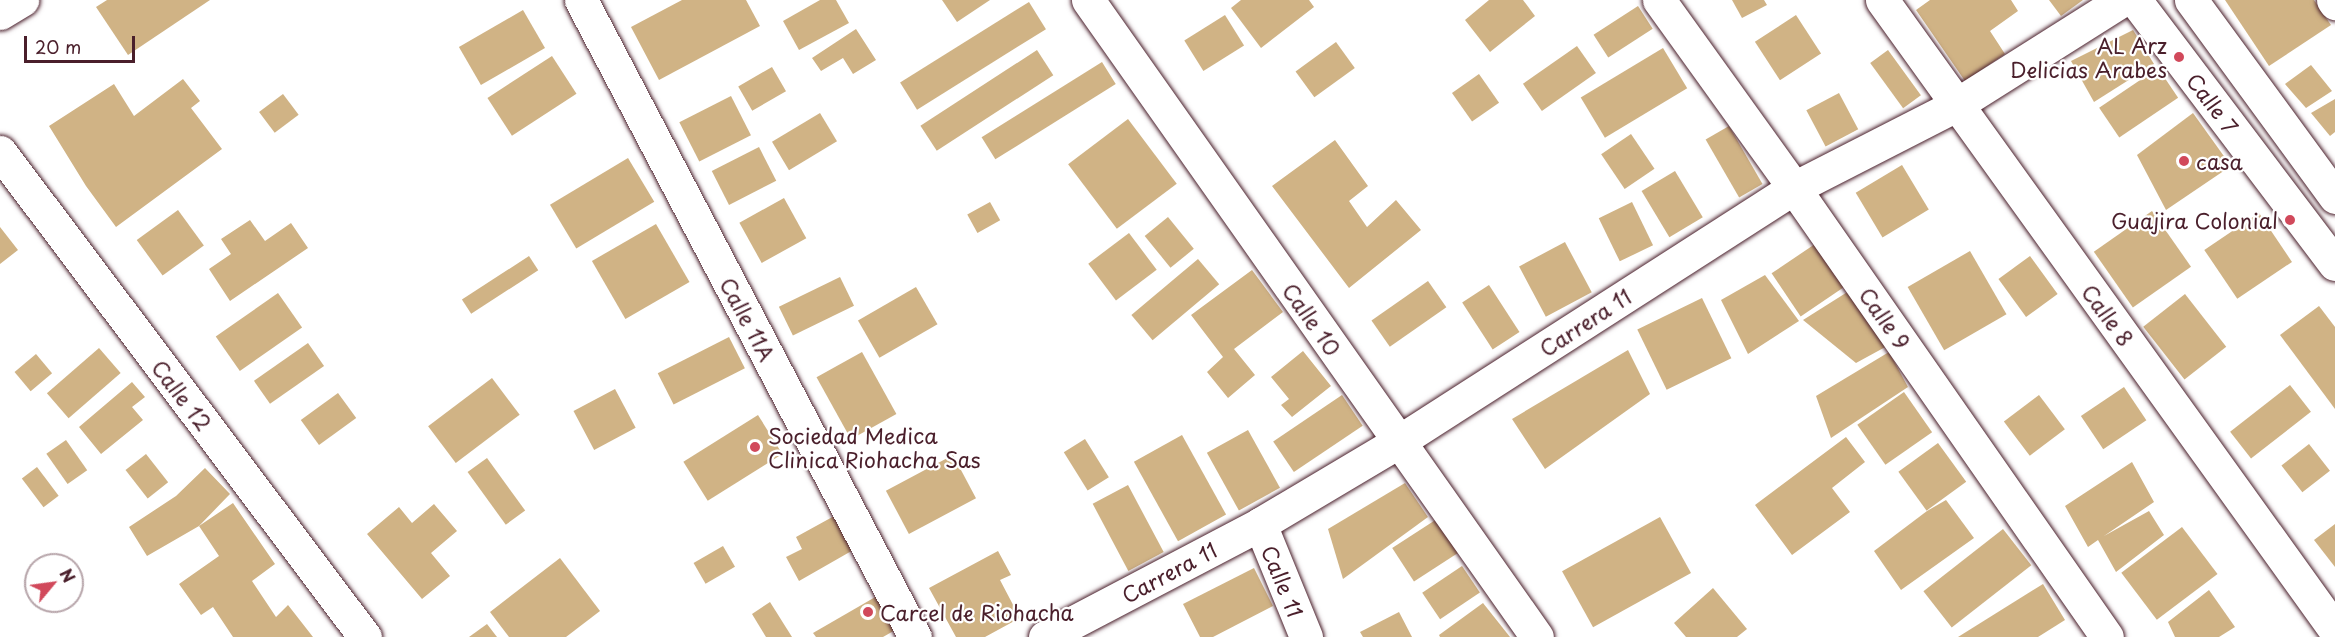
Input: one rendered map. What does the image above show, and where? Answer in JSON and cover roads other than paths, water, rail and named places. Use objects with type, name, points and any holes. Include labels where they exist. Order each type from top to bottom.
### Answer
[{"type":"street","points":[[0,13],[22,0]]},
{"type":"street","name":"Calle 11A","points":[[581,0],[915,637]]},
{"type":"street","name":"Calle 10","points":[[1088,0],[1537,637]]},
{"type":"street","name":"Calle 9","points":[[1659,0],[1794,188],[2107,637]]},
{"type":"street","name":"Calle 8","points":[[1882,0],[2335,630]]},
{"type":"street","name":"Carrera 11","points":[[1045,637],[1260,524],[1398,442],[1794,188],[1956,105],[2122,0]]},
{"type":"street","name":"Calle 7","points":[[2135,0],[2335,264]]},
{"type":"street","name":"Calle 7","points":[[2191,0],[2335,197]]},
{"type":"street","name":"Calle 12","points":[[0,152],[365,637]]},
{"type":"street","name":"Calle 11","points":[[1260,524],[1306,637]]},
{"type":"place","name":"AL Arz Delicias Arabes","points":[[2179,57]]},
{"type":"place","name":"casa","points":[[2184,161]]},
{"type":"place","name":"Guajira Colonial","points":[[2290,220]]},
{"type":"place","name":"Sociedad Medica Clinica Riohacha Sas","points":[[755,447]]},
{"type":"place","name":"Carcel de Riohacha","points":[[868,612]]}]
